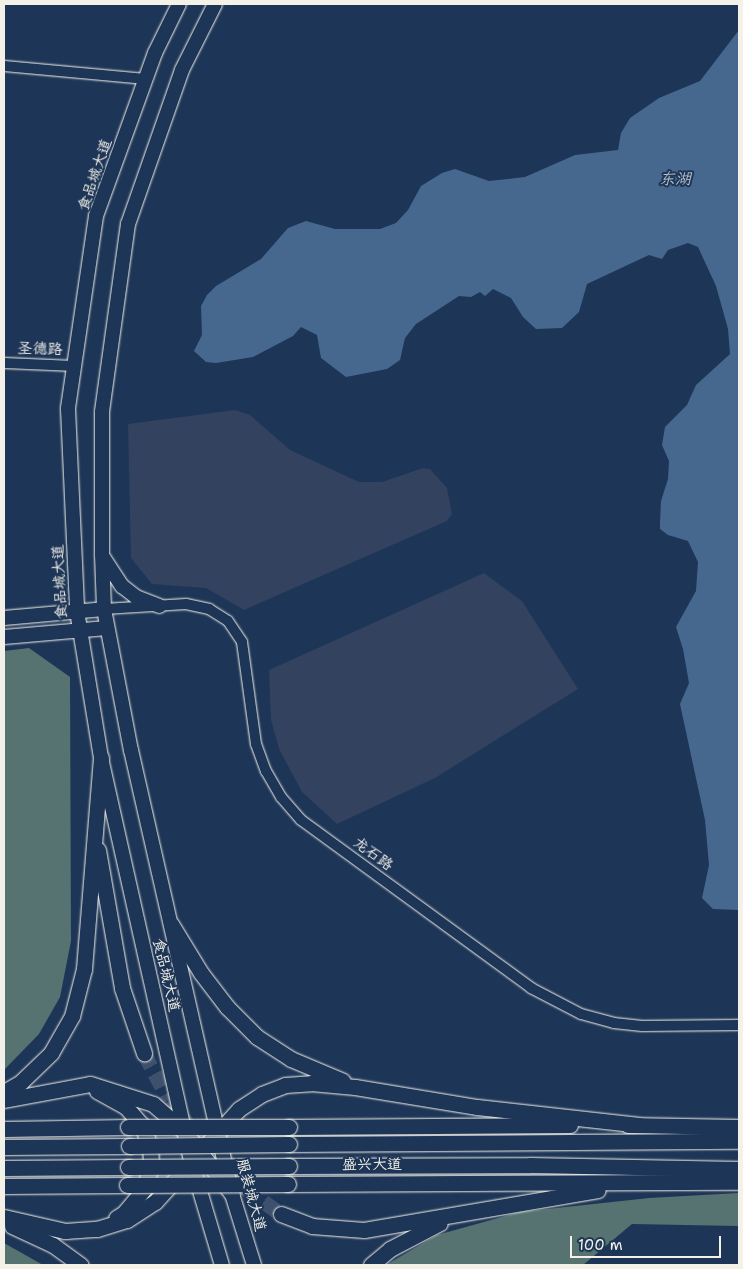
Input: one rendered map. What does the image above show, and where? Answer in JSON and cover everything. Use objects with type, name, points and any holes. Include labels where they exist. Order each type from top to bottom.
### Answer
[{"type":"highway","points":[[4,1092],[21,1082],[51,1053],[72,1016],[84,970],[100,758]]},
{"type":"highway","points":[[94,827],[122,988],[144,1053]]},
{"type":"highway","points":[[171,924],[201,973],[227,1008],[256,1037],[291,1059],[356,1087]]},
{"type":"highway","points":[[4,1217],[65,1231],[97,1229],[127,1220],[154,1202],[196,1159],[239,1109],[262,1094],[285,1085],[311,1083],[356,1087],[477,1107],[639,1125]]},
{"type":"highway","points":[[4,1100],[90,1084],[120,1091],[153,1104],[184,1131],[196,1159],[232,1194]]},
{"type":"highway","points":[[66,1089],[97,1091],[126,1107],[141,1124],[150,1145],[151,1167],[144,1189],[124,1213],[97,1229]]},
{"type":"highway","points":[[4,1128],[639,1125],[739,1127]]},
{"type":"highway","name":"盛兴大道","points":[[4,1147],[739,1141]]},
{"type":"highway","name":"盛兴大道","points":[[4,1168],[289,1166],[739,1168]]},
{"type":"highway","points":[[281,1214],[312,1226],[364,1230],[644,1182]]},
{"type":"highway","points":[[4,1186],[739,1182]]},
{"type":"highway","points":[[371,1265],[413,1236],[479,1209]]},
{"type":"highway","points":[[4,1222],[53,1245],[81,1265]]},
{"type":"main road","name":"食品城大道","points":[[180,4],[146,78],[96,216],[68,409],[79,631],[100,758],[184,1131]]},
{"type":"main road","name":"食品城大道","points":[[215,4],[182,70],[128,224],[102,412],[102,554],[104,609],[107,628],[218,1133]]},
{"type":"main road","points":[[102,554],[122,586],[136,597],[159,606]]},
{"type":"main road","points":[[4,618],[104,609]]},
{"type":"main road","points":[[4,637],[107,628]]},
{"type":"main road","name":"服装城大道","points":[[218,1133],[232,1194],[254,1265]]},
{"type":"main road","points":[[196,1159],[222,1265]]},
{"type":"street","points":[[4,66],[146,78]]},
{"type":"street","name":"圣德路","points":[[4,363],[74,366]]},
{"type":"street","name":"龙石路","points":[[104,609],[186,604],[209,608],[228,621],[242,642],[256,744],[271,780],[301,820],[531,988],[581,1014],[614,1023],[642,1026],[739,1025]]},
{"type":"shaded area","points":[[235,410],[250,415],[290,450],[359,482],[382,482],[423,468],[430,469],[447,488],[452,514],[447,521],[244,610],[206,588],[152,584],[131,558],[128,424]]},
{"type":"shaded area","points":[[484,573],[522,601],[578,689],[435,778],[337,824],[302,792],[279,749],[271,720],[269,670]]},
{"type":"green space","points":[[29,648],[70,677],[71,941],[60,997],[39,1034],[4,1070],[4,651]]},
{"type":"green space","points":[[739,1193],[739,1226],[632,1224],[583,1265],[386,1265],[437,1235],[520,1212],[649,1198]]},
{"type":"green space","points":[[4,1243],[43,1265],[4,1265]]},
{"type":"water","name":"东湖","points":[[739,30],[739,910],[713,909],[702,898],[709,865],[705,820],[680,704],[689,683],[683,649],[676,627],[696,591],[698,562],[688,541],[668,535],[660,529],[661,501],[668,479],[669,461],[662,445],[665,427],[687,405],[696,385],[730,354],[728,329],[716,286],[698,247],[688,243],[668,250],[662,259],[649,255],[587,284],[579,312],[562,328],[536,329],[523,317],[511,298],[493,289],[485,296],[480,292],[471,297],[459,296],[416,324],[405,338],[400,360],[387,369],[346,377],[321,358],[317,335],[301,327],[293,336],[253,357],[216,363],[206,362],[194,351],[202,335],[201,306],[207,295],[216,286],[261,259],[288,228],[306,221],[335,229],[380,229],[396,223],[408,210],[421,186],[442,173],[455,169],[489,181],[525,177],[575,155],[618,150],[621,133],[630,118],[659,98],[700,81]]},
{"type":"tunnel","points":[[144,1053],[169,1100],[203,1143],[245,1188],[281,1214]]}]
